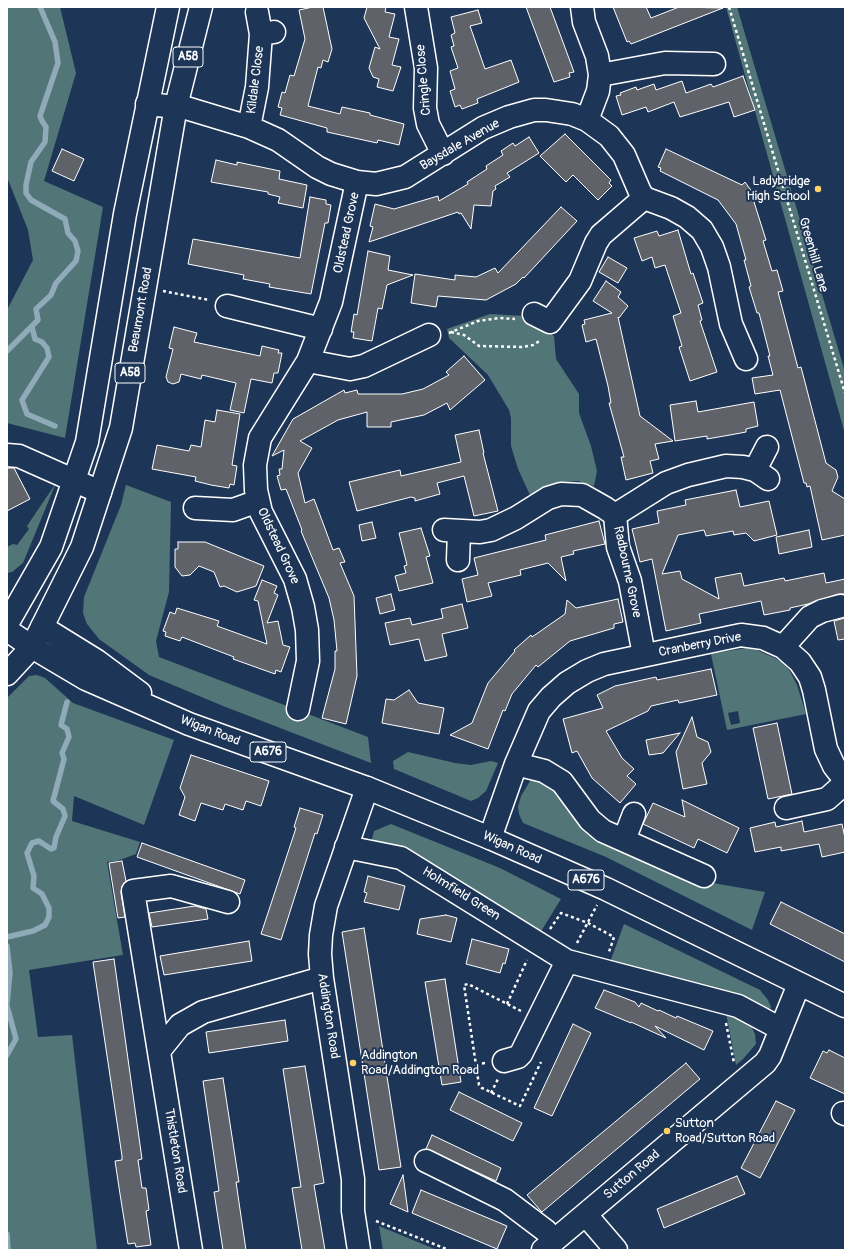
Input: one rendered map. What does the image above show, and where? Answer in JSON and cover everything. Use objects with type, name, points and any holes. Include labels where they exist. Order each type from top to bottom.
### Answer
[{"type":"main road","name":"Beaumont Road","points":[[7,674],[32,647],[82,547],[121,428],[145,288],[168,7]]},
{"type":"main road","name":"Beaumont Road","points":[[10,613],[48,553],[87,442],[125,214],[161,105],[201,7]]},
{"type":"main road","points":[[582,7],[584,22],[597,56],[600,76],[598,91],[587,120]]},
{"type":"main road","name":"Kildale Close","points":[[249,127],[268,33],[257,12]]},
{"type":"main road","name":"Cringle Close","points":[[422,19],[426,68],[426,113],[428,124],[443,154]]},
{"type":"main road","points":[[600,76],[690,55],[714,64]]},
{"type":"main road","name":"Baysdale Avenue","points":[[161,105],[249,127],[290,146],[317,167],[357,182],[376,184],[390,182],[405,177],[483,128],[522,113],[546,110],[572,114],[587,120],[610,136],[624,155],[644,198]]},
{"type":"main road","name":"Oldstead Grove","points":[[298,709],[308,661],[307,630],[304,607],[295,579],[261,512],[258,502],[255,465],[260,438],[308,361],[331,302],[338,276],[357,182]]},
{"type":"main road","points":[[542,318],[580,281],[596,243],[601,235],[644,198],[671,208],[687,217],[702,230],[712,246],[719,267],[728,336],[746,359]]},
{"type":"main road","points":[[227,306],[255,321],[320,328]]},
{"type":"main road","points":[[308,361],[350,369],[375,362],[403,357],[429,335]]},
{"type":"main road","points":[[615,515],[666,483],[688,475],[726,466],[743,467],[762,474],[767,447]]},
{"type":"main road","points":[[7,455],[18,456],[100,492]]},
{"type":"main road","name":"Radbourne Grove","points":[[458,560],[452,530],[480,532],[501,527],[548,498],[561,494],[582,495],[615,515],[618,547],[630,581],[644,655]]},
{"type":"main road","name":"Oldstead Grove","points":[[195,508],[219,518],[258,502]]},
{"type":"main road","points":[[783,647],[810,617],[822,611],[841,606]]},
{"type":"main road","name":"Wigan Road","points":[[10,613],[42,627],[98,662],[169,715]]},
{"type":"main road","name":"Wigan Road","points":[[7,630],[32,647],[86,679],[189,724],[367,788],[490,838],[606,889],[845,1006]]},
{"type":"main road","name":"Cranberry Drive","points":[[490,838],[516,764],[539,711],[556,692],[567,683],[592,668],[604,664],[741,635],[763,638],[783,647],[800,662],[810,677],[826,749],[834,766],[845,780]]},
{"type":"main road","points":[[516,764],[544,771],[562,782],[596,826],[704,876]]},
{"type":"main road","points":[[786,808],[815,811],[845,783]]},
{"type":"main road","name":"Addington Road","points":[[359,1250],[353,1211],[353,1179],[322,978],[320,954],[323,920],[346,847],[367,788]]},
{"type":"main road","points":[[624,840],[634,814]]},
{"type":"main road","name":"Holmfield Green","points":[[346,847],[401,858],[568,961],[738,1006],[781,1030]]},
{"type":"main road","name":"Thistleton Road","points":[[191,1250],[133,891],[172,886],[228,902]]},
{"type":"main road","points":[[504,1061],[518,1057],[522,1054],[568,961]]},
{"type":"main road","points":[[159,1051],[180,1025],[203,1012],[322,978]]},
{"type":"main road","name":"Sutton Road","points":[[548,1246],[765,1063],[781,1030],[799,984]]},
{"type":"main road","points":[[426,1161],[505,1200],[546,1231],[548,1246]]},
{"type":"main road","points":[[586,1215],[616,1250]]},
{"type":"path","name":"Greenhill Lane","points":[[729,7],[845,394]]},
{"type":"path","points":[[145,288],[222,302],[227,306]]},
{"type":"path","points":[[429,335],[440,336],[478,321],[500,318],[542,318],[549,336],[533,345],[522,347],[479,346],[464,335],[451,332]]},
{"type":"path","points":[[568,961],[606,889]]},
{"type":"path","points":[[507,1004],[538,943],[561,912],[614,936],[604,971]]},
{"type":"path","points":[[725,1016],[735,1069]]},
{"type":"path","points":[[376,1220],[449,1250]]},
{"type":"green space","points":[[7,7],[60,7],[76,73],[44,181],[103,207],[65,438],[7,423],[7,310],[33,260],[28,230],[7,177]]},
{"type":"green space","points":[[726,7],[737,7],[845,372],[845,434]]},
{"type":"green space","points":[[490,314],[525,316],[554,336],[556,359],[579,394],[579,413],[591,446],[597,471],[594,486],[578,481],[563,482],[548,485],[530,495],[518,469],[511,446],[511,418],[509,410],[488,375],[449,338],[447,329]]},
{"type":"green space","points":[[56,483],[23,563],[12,572],[7,573],[7,547],[13,544],[17,545],[29,529],[27,526]]},
{"type":"green space","points":[[126,485],[171,502],[169,592],[156,641],[159,657],[368,737],[371,763],[223,706],[149,675],[99,639],[87,624],[83,613],[84,597],[121,505]]},
{"type":"green space","points":[[746,648],[757,650],[781,661],[790,671],[797,685],[806,714],[727,730],[711,654]],"holes":[[[738,711],[740,723],[731,725],[728,713]]]},
{"type":"green space","points":[[37,675],[45,678],[73,703],[174,740],[144,825],[74,796],[72,821],[140,842],[136,854],[117,861],[107,862],[123,955],[29,970],[38,1037],[72,1035],[97,1250],[7,1250],[7,698],[29,676]]},
{"type":"green space","points":[[408,752],[455,763],[471,765],[491,761],[498,763],[486,791],[478,798],[471,801],[394,769],[393,761]]},
{"type":"green space","points":[[530,781],[542,781],[567,799],[707,882],[765,892],[752,930],[606,857],[523,823],[518,807],[521,796]]},
{"type":"green space","points":[[391,824],[500,868],[561,899],[540,933],[371,843],[374,831]]},
{"type":"green space","points":[[624,924],[760,990],[768,1000],[771,1007],[770,1009],[761,1010],[609,965]]},
{"type":"green space","points":[[726,1013],[739,1018],[751,1026],[755,1034],[756,1044],[736,1065]]},
{"type":"green space","points":[[379,1226],[437,1250],[383,1250]]},
{"type":"building","points":[[313,7],[323,7],[332,49],[328,62],[323,60],[321,68],[318,67],[308,106],[340,114],[342,107],[370,113],[370,115],[404,124],[399,145],[378,140],[377,143],[327,132],[327,128],[280,115],[282,108],[278,107],[282,92],[285,93],[290,75],[294,76],[305,39],[299,10]]},
{"type":"building","points":[[367,7],[386,7],[385,12],[395,14],[389,37],[399,39],[392,65],[401,67],[393,91],[377,87],[379,79],[373,77],[369,68],[375,47],[380,49],[364,18]]},
{"type":"building","points":[[526,7],[550,7],[574,72],[569,73],[570,77],[554,82]]},
{"type":"building","points":[[613,7],[646,7],[651,18],[679,7],[723,8],[631,44],[629,41],[627,42]]},
{"type":"building","points":[[478,10],[482,23],[470,26],[485,69],[511,60],[519,82],[477,99],[478,103],[462,109],[460,105],[455,107],[450,91],[455,89],[450,71],[458,68],[451,47],[454,46],[451,35],[455,33],[451,17]]},
{"type":"building","points":[[743,76],[755,110],[734,117],[729,102],[680,117],[674,102],[648,112],[646,107],[622,115],[616,96],[636,87],[637,90],[654,84],[656,90],[682,81],[686,93],[711,84],[713,87]]},
{"type":"building","points":[[565,134],[611,180],[609,183],[612,186],[598,200],[573,175],[566,182],[540,156]]},
{"type":"building","points":[[529,137],[539,153],[507,173],[510,177],[495,186],[496,189],[493,191],[491,206],[474,205],[471,229],[461,213],[459,214],[458,212],[369,242],[373,227],[370,226],[375,204],[394,209],[438,196],[439,201],[468,184],[467,182],[487,169],[486,166],[503,155],[501,151],[513,143],[515,146]]},
{"type":"building","points":[[62,149],[84,159],[74,181],[52,171]]},
{"type":"building","points":[[666,149],[742,185],[745,182],[758,200],[754,202],[766,240],[763,241],[772,271],[777,270],[783,291],[778,292],[798,368],[801,367],[826,463],[836,470],[838,477],[832,491],[845,499],[845,535],[822,540],[810,486],[807,487],[806,483],[804,483],[780,390],[755,394],[752,378],[773,375],[768,356],[770,356],[759,313],[757,313],[749,287],[751,286],[744,260],[746,260],[736,224],[718,200],[660,171],[661,168],[658,167]]},
{"type":"building","points":[[216,160],[237,165],[237,162],[280,171],[279,179],[307,185],[303,208],[278,203],[280,197],[268,194],[268,192],[211,182]]},
{"type":"building","points":[[310,197],[326,200],[326,204],[331,205],[328,223],[325,223],[311,294],[269,287],[270,284],[243,279],[244,275],[188,264],[193,239],[300,258]]},
{"type":"building","points":[[561,207],[577,221],[524,278],[523,277],[516,284],[486,300],[438,296],[436,307],[411,303],[415,274],[455,280],[455,275],[476,277],[495,268],[498,273]]},
{"type":"building","points":[[678,230],[691,274],[693,273],[703,303],[698,305],[702,320],[700,321],[717,372],[690,381],[679,347],[682,346],[673,316],[681,313],[665,265],[655,268],[652,257],[642,261],[634,238],[657,231],[659,236]]},
{"type":"building","points":[[368,251],[390,256],[388,270],[413,275],[387,285],[382,309],[378,308],[372,341],[353,338],[354,332],[351,332],[354,314],[357,315]]},
{"type":"building","points":[[608,257],[627,268],[618,283],[599,272]]},
{"type":"building","points":[[606,281],[621,292],[618,297],[628,306],[619,318],[618,317],[640,416],[673,441],[655,444],[659,459],[650,461],[653,473],[626,480],[621,457],[624,457],[609,403],[611,403],[608,386],[596,339],[586,342],[582,325],[585,324],[584,320],[612,313],[593,301]]},
{"type":"building","points":[[174,327],[197,333],[194,342],[260,356],[262,346],[279,350],[278,353],[282,353],[278,373],[274,373],[272,383],[251,379],[244,413],[230,410],[236,383],[202,375],[201,379],[181,374],[179,382],[173,384],[168,382],[166,377],[173,349],[169,348]]},
{"type":"building","points":[[464,356],[485,380],[450,410],[447,403],[424,415],[391,422],[391,427],[367,427],[367,412],[338,420],[300,441],[312,448],[298,473],[305,503],[314,499],[333,550],[339,548],[345,562],[340,563],[354,596],[357,676],[346,724],[322,718],[335,669],[335,651],[337,651],[334,620],[329,598],[301,531],[302,530],[286,489],[281,490],[277,476],[280,475],[279,469],[282,469],[284,450],[272,456],[293,419],[344,390],[345,393],[357,390],[358,394],[402,394],[423,389],[449,375],[446,372]]},
{"type":"building","points":[[696,401],[698,412],[754,402],[758,426],[746,429],[746,432],[730,435],[707,439],[707,436],[675,441],[670,405]]},
{"type":"building","points":[[217,410],[240,414],[232,465],[237,466],[234,485],[230,484],[229,488],[211,485],[195,481],[196,477],[152,469],[157,445],[189,451],[191,445],[201,447],[205,420],[215,422]]},
{"type":"building","points":[[479,430],[483,453],[498,511],[474,516],[464,476],[437,483],[440,494],[415,501],[415,498],[411,497],[357,511],[349,482],[400,470],[401,476],[461,462],[455,435]]},
{"type":"building","points":[[7,468],[14,468],[30,499],[7,511]]},
{"type":"building","points":[[736,490],[740,507],[769,501],[777,535],[754,541],[746,533],[734,535],[733,531],[706,536],[704,530],[678,535],[662,574],[680,571],[682,579],[719,599],[715,578],[741,573],[744,586],[784,578],[785,581],[824,573],[826,583],[845,579],[845,594],[838,594],[790,608],[790,610],[764,615],[761,601],[699,614],[701,623],[666,631],[652,559],[640,562],[632,529],[659,523],[657,511],[686,505],[685,500]]},
{"type":"building","points":[[599,521],[605,544],[573,551],[574,554],[561,557],[566,581],[548,563],[520,570],[521,575],[488,583],[492,596],[467,602],[462,579],[478,575],[474,558],[546,540],[545,535]]},
{"type":"building","points":[[372,522],[376,538],[362,541],[359,525]]},
{"type":"building","points":[[421,528],[430,556],[426,557],[433,583],[399,591],[395,576],[406,573],[404,566],[407,565],[399,533]]},
{"type":"building","points":[[809,530],[812,547],[779,554],[776,537]]},
{"type":"building","points":[[178,542],[205,542],[264,566],[256,586],[237,592],[224,586],[220,587],[214,572],[199,566],[190,575],[182,576],[175,567],[175,549],[178,549]]},
{"type":"building","points":[[262,580],[277,586],[274,593],[278,595],[267,623],[278,621],[283,645],[290,647],[281,672],[276,670],[275,674],[233,659],[234,657],[182,637],[180,641],[165,636],[166,632],[163,631],[170,612],[175,614],[177,608],[219,621],[217,626],[267,644],[258,601],[254,600]]},
{"type":"building","points":[[391,594],[395,610],[380,614],[376,598]]},
{"type":"building","points":[[618,599],[623,622],[614,624],[614,628],[570,641],[538,667],[536,665],[512,694],[505,711],[503,710],[488,749],[450,735],[472,723],[488,683],[515,651],[514,650],[531,635],[532,637],[565,614],[567,600],[576,608]]},
{"type":"building","points":[[462,604],[468,628],[442,634],[447,656],[425,661],[419,639],[390,645],[385,623],[410,618],[412,625],[443,618],[441,609]]},
{"type":"building","points":[[845,618],[845,639],[838,640],[834,621]]},
{"type":"building","points":[[711,669],[717,695],[679,703],[678,700],[651,706],[648,711],[606,731],[622,758],[634,769],[627,776],[636,784],[620,803],[592,778],[577,751],[572,753],[563,719],[603,708],[597,695],[615,686],[656,677],[657,680]]},
{"type":"building","points":[[409,690],[418,703],[444,708],[439,734],[382,723],[386,699],[394,700]]},
{"type":"building","points":[[692,717],[697,737],[708,742],[711,752],[702,763],[707,784],[683,789],[676,752]]},
{"type":"building","points":[[777,723],[792,794],[768,799],[753,728]]},
{"type":"building","points":[[680,733],[663,753],[649,755],[646,740]]},
{"type":"building","points":[[191,755],[269,781],[261,806],[246,801],[243,810],[225,804],[223,810],[201,803],[195,821],[179,815],[185,797],[180,788]]},
{"type":"building","points":[[682,800],[739,828],[727,853],[698,839],[694,848],[643,824],[653,803],[685,817]]},
{"type":"building","points":[[300,808],[323,815],[317,834],[315,833],[281,940],[261,934],[296,828],[294,827]]},
{"type":"building","points":[[802,821],[804,832],[842,824],[845,838],[845,852],[822,857],[819,844],[781,851],[781,847],[755,852],[750,828],[775,822],[776,827]]},
{"type":"building","points":[[142,843],[245,880],[240,894],[137,857]]},
{"type":"building","points":[[122,861],[126,881],[122,886],[121,893],[125,917],[118,918],[109,863]]},
{"type":"building","points":[[368,876],[405,886],[399,910],[364,902],[367,893],[364,892]]},
{"type":"building","points":[[781,902],[845,934],[845,962],[770,924]]},
{"type":"building","points":[[195,906],[206,909],[208,919],[152,927],[149,913]]},
{"type":"building","points":[[446,915],[457,918],[451,942],[417,934],[420,919]]},
{"type":"building","points":[[364,928],[401,1167],[379,1170],[342,932]]},
{"type":"building","points":[[472,939],[509,949],[505,964],[503,963],[500,973],[466,964]]},
{"type":"building","points":[[249,941],[252,961],[164,975],[160,956]]},
{"type":"building","points":[[114,959],[142,1159],[138,1160],[142,1188],[146,1188],[149,1210],[146,1211],[151,1245],[136,1247],[135,1243],[128,1244],[115,1161],[122,1160],[122,1156],[93,962]]},
{"type":"building","points":[[445,979],[461,1082],[442,1085],[425,982]]},
{"type":"building","points":[[604,990],[635,1002],[639,1007],[641,1003],[676,1018],[677,1016],[713,1031],[704,1050],[655,1026],[666,1038],[595,1008]]},
{"type":"building","points":[[285,1020],[288,1041],[209,1053],[206,1032]]},
{"type":"building","points":[[573,1024],[591,1033],[552,1116],[534,1108]]},
{"type":"building","points":[[829,1050],[845,1058],[845,1094],[810,1078],[823,1051],[827,1053]]},
{"type":"building","points":[[686,1063],[700,1079],[542,1212],[527,1195]]},
{"type":"building","points":[[305,1066],[324,1183],[314,1185],[325,1250],[302,1250],[292,1188],[301,1187],[283,1069]]},
{"type":"building","points":[[223,1078],[239,1182],[236,1182],[246,1250],[223,1250],[214,1192],[219,1191],[203,1081]]},
{"type":"building","points":[[459,1092],[522,1123],[513,1141],[450,1110]]},
{"type":"building","points":[[776,1101],[795,1110],[760,1178],[741,1168]]},
{"type":"building","points":[[432,1135],[501,1168],[496,1181],[426,1149]]},
{"type":"building","points":[[403,1175],[408,1212],[390,1204]]},
{"type":"building","points":[[737,1176],[745,1194],[664,1228],[657,1209]]},
{"type":"building","points":[[421,1190],[507,1226],[497,1249],[412,1213]]},
{"type":"waterway","points":[[7,351],[38,320],[36,309],[51,295],[56,283],[76,261],[78,251],[75,241],[68,233],[65,219],[31,200],[26,193],[26,185],[31,162],[45,142],[46,127],[40,116],[58,63],[55,42],[40,7]]},
{"type":"waterway","points":[[32,327],[35,339],[42,342],[47,348],[49,357],[22,400],[27,414],[55,426]]},
{"type":"waterway","points":[[7,937],[33,931],[45,925],[49,917],[49,908],[42,894],[33,888],[34,876],[27,853],[32,843],[39,841],[51,849],[54,848],[56,837],[65,816],[63,809],[53,801],[64,759],[62,753],[69,737],[67,729],[61,725],[67,702]]},
{"type":"waterway","points":[[7,946],[10,973],[7,1003]]},
{"type":"waterway","points":[[7,1006],[16,1039],[7,1055]]},
{"type":"waterway","points":[[7,1234],[8,1250]]},
{"type":"place","name":"Ladybridge High School","points":[[818,189]]},
{"type":"place","name":"Addington Road/Addington Road","points":[[353,1063]]},
{"type":"place","name":"Sutton Road/Sutton Road","points":[[667,1131]]}]
